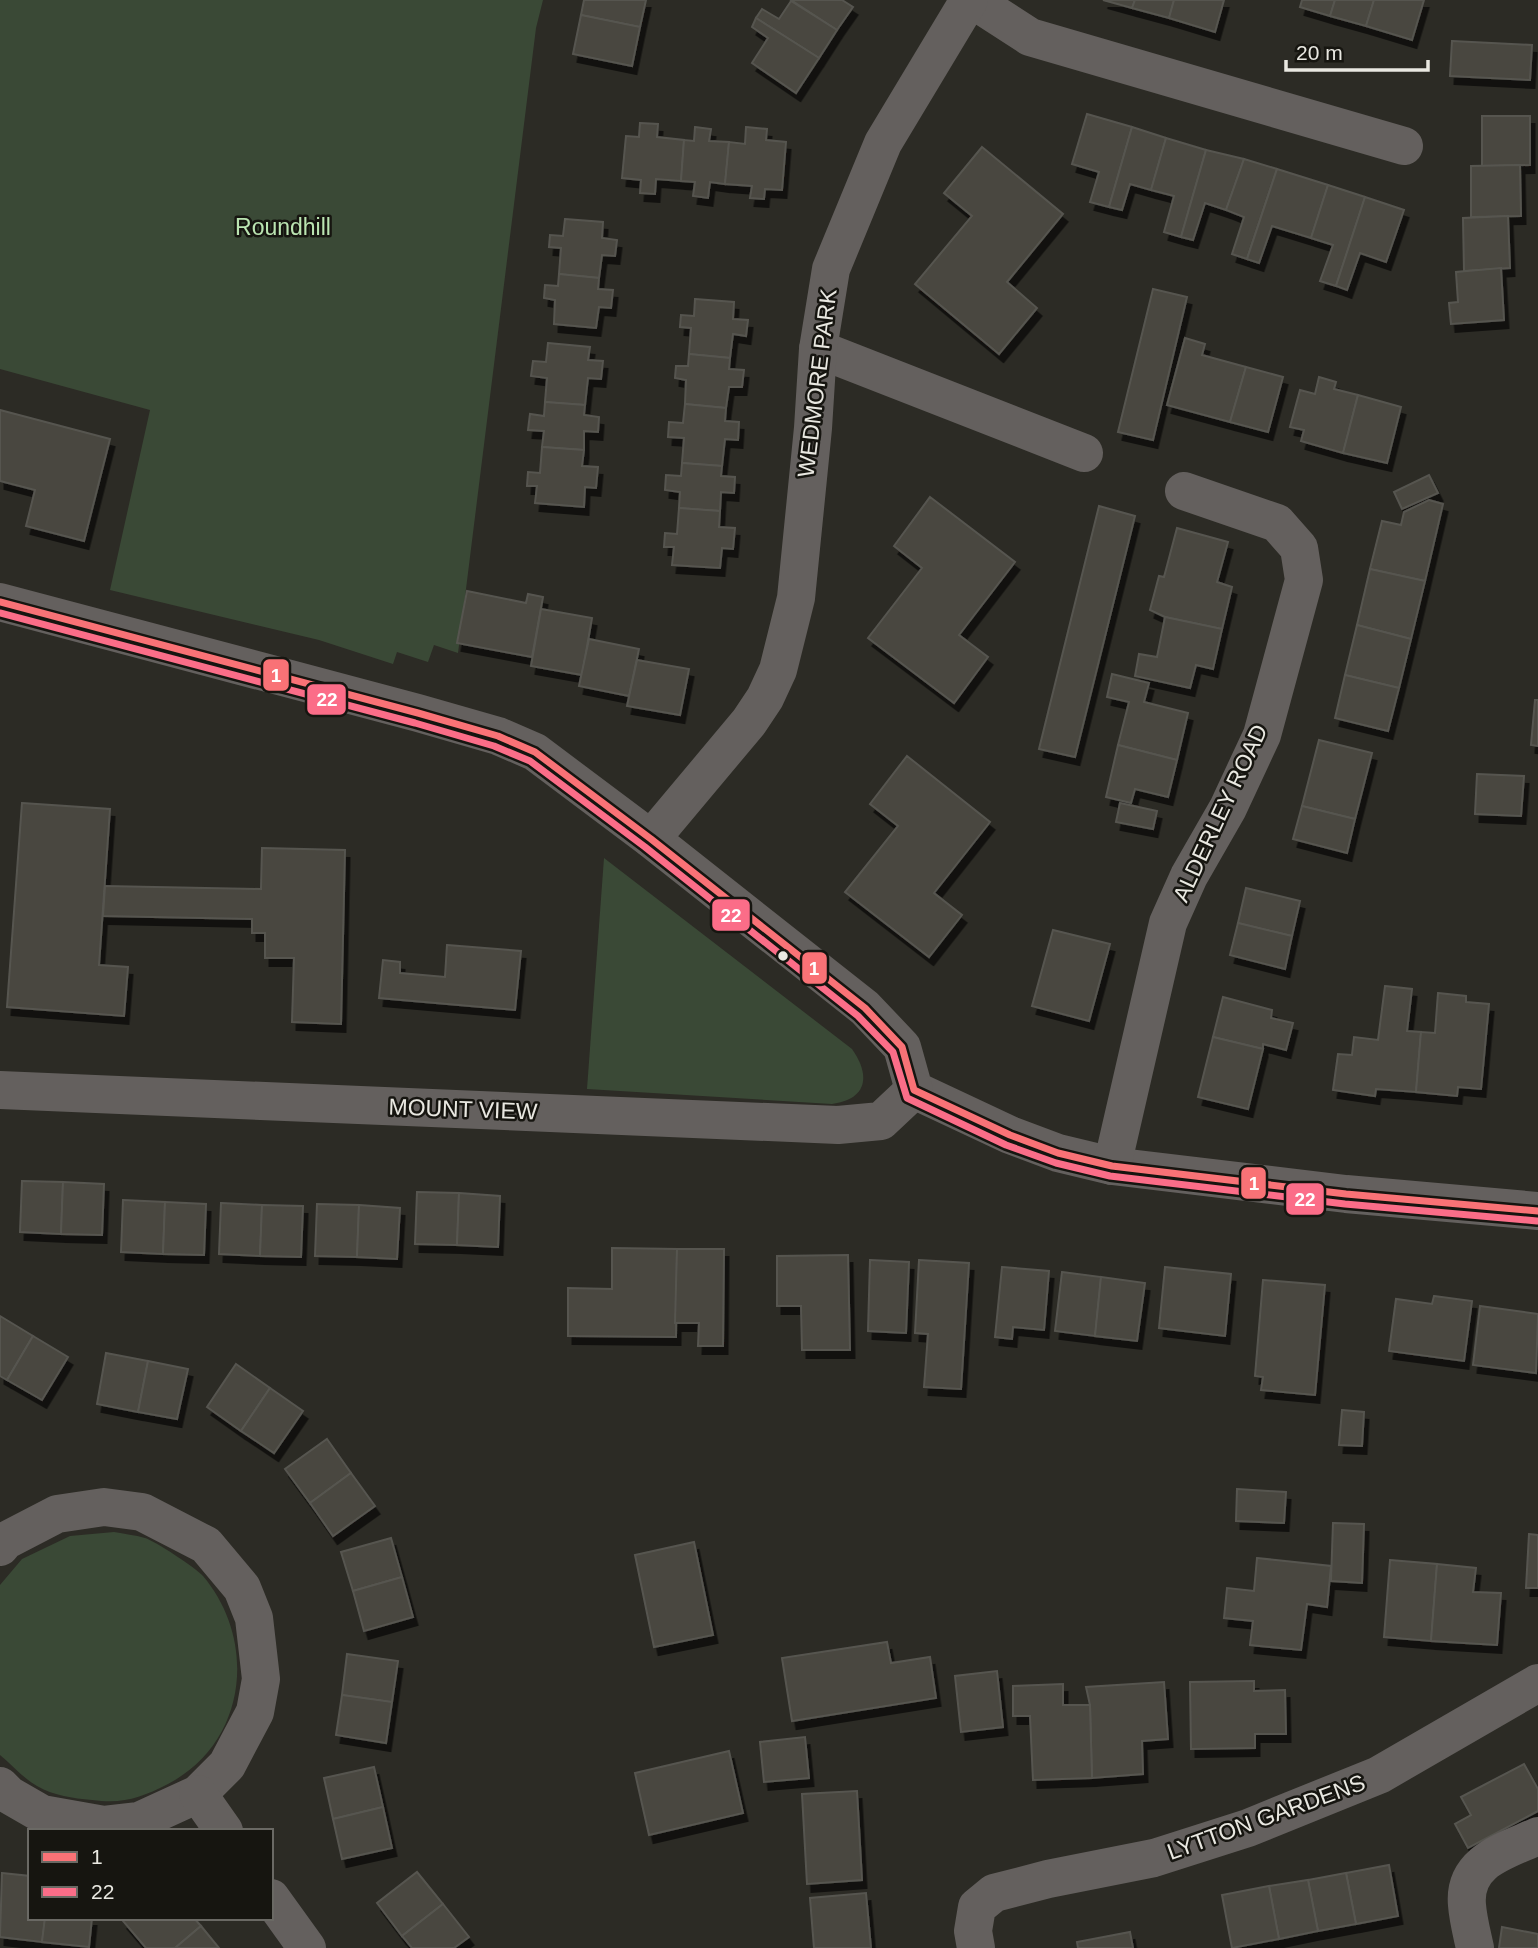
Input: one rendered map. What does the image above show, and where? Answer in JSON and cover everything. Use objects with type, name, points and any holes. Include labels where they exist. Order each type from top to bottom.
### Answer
[{"type":"street","points":[[971,0],[1030,37],[1404,146]]},
{"type":"street","name":"WEDMORE PARK","points":[[652,839],[749,722],[765,698],[778,670],[796,598],[818,349],[831,269],[883,143],[971,0]]},
{"type":"street","points":[[818,349],[1084,453]]},
{"type":"street","name":"ALDERLEY ROAD","points":[[1112,1166],[1168,923],[1189,876],[1228,808],[1262,734],[1304,580],[1299,548],[1277,523],[1184,491]]},
{"type":"street","points":[[0,602],[498,736],[535,752],[652,839],[865,1008],[902,1047],[914,1090],[1010,1135],[1058,1153],[1112,1166],[1346,1194],[1538,1211]]},
{"type":"street","name":"MOUNT VIEW","points":[[0,1090],[838,1125],[881,1121],[914,1090]]},
{"type":"street","points":[[0,1786],[9,1795],[42,1814],[104,1825],[139,1821],[198,1794],[227,1765],[255,1712],[261,1679],[254,1618],[242,1588],[206,1545],[142,1512],[104,1507],[57,1514],[2,1540]]},
{"type":"street","name":"LYTTON GARDENS","points":[[976,1948],[973,1931],[977,1907],[994,1892],[1154,1858],[1248,1828],[1380,1775],[1538,1683]]},
{"type":"street","points":[[198,1794],[223,1829]]},
{"type":"street","points":[[1475,1948],[1466,1903],[1471,1876],[1485,1860],[1538,1836]]},
{"type":"street","points":[[273,1901],[307,1948]]},
{"type":"green space","name":"Roundhill","points":[[0,0],[543,0],[536,28],[458,653],[434,645],[428,662],[397,652],[393,664],[319,640],[110,590],[150,410],[0,369]]},
{"type":"green space","points":[[604,858],[852,1049],[862,1068],[862,1085],[859,1092],[844,1101],[832,1104],[587,1089]]},
{"type":"green space","points":[[114,1532],[150,1540],[203,1576],[221,1602],[232,1630],[237,1660],[236,1689],[228,1717],[215,1743],[194,1766],[149,1793],[132,1799],[103,1801],[64,1796],[37,1786],[0,1755],[0,1585],[22,1559],[70,1536]]},
{"type":"building","points":[[584,0],[646,0],[640,27],[581,15]]},
{"type":"building","points":[[791,0],[842,0],[853,7],[837,30]]},
{"type":"building","points":[[1103,0],[1135,0],[1132,8]]},
{"type":"building","points":[[1135,0],[1174,0],[1169,18],[1132,8]]},
{"type":"building","points":[[1174,0],[1224,0],[1215,32],[1169,18]]},
{"type":"building","points":[[1302,0],[1335,0],[1330,16],[1300,7]]},
{"type":"building","points":[[1335,0],[1374,0],[1366,26],[1330,16]]},
{"type":"building","points":[[1374,0],[1424,0],[1412,40],[1366,26]]},
{"type":"building","points":[[791,1],[837,30],[819,58],[756,18],[762,9],[779,19]]},
{"type":"building","points":[[581,15],[640,27],[632,66],[573,54]]},
{"type":"building","points":[[756,18],[819,58],[796,93],[752,63],[768,38],[752,27]]},
{"type":"building","points":[[1452,41],[1532,45],[1530,80],[1450,76]]},
{"type":"building","points":[[1087,114],[1132,127],[1109,207],[1090,202],[1099,172],[1072,164]]},
{"type":"building","points":[[1482,116],[1530,116],[1530,165],[1482,166]]},
{"type":"building","points":[[640,123],[658,124],[657,137],[684,140],[681,181],[656,179],[655,194],[640,193],[641,180],[622,178],[626,136],[639,137]]},
{"type":"building","points":[[695,127],[711,129],[709,141],[729,142],[725,184],[710,182],[708,198],[693,196],[695,182],[681,181],[684,140],[694,141]]},
{"type":"building","points":[[746,127],[767,129],[766,140],[786,142],[782,190],[765,189],[764,199],[750,198],[752,186],[725,184],[729,142],[745,144]]},
{"type":"building","points":[[1132,127],[1166,138],[1151,190],[1130,184],[1122,210],[1109,207]]},
{"type":"building","points":[[1166,138],[1206,150],[1181,237],[1164,232],[1174,196],[1151,190]]},
{"type":"building","points":[[982,147],[1063,214],[1007,282],[1037,308],[999,354],[915,284],[972,216],[944,193]]},
{"type":"building","points":[[1206,150],[1244,159],[1226,210],[1205,203],[1193,240],[1181,237]]},
{"type":"building","points":[[1244,159],[1277,169],[1247,259],[1232,254],[1244,217],[1226,210]]},
{"type":"building","points":[[1520,165],[1521,216],[1471,217],[1471,166]]},
{"type":"building","points":[[1277,169],[1328,185],[1311,238],[1272,226],[1259,263],[1247,259]]},
{"type":"building","points":[[1328,185],[1365,197],[1336,286],[1320,281],[1333,245],[1311,238]]},
{"type":"building","points":[[1365,197],[1404,210],[1386,262],[1360,253],[1347,290],[1336,286]]},
{"type":"building","points":[[1508,216],[1510,268],[1464,271],[1463,218]]},
{"type":"building","points":[[565,219],[603,222],[602,238],[617,240],[615,256],[602,255],[599,278],[559,274],[561,248],[549,247],[550,235],[563,236]]},
{"type":"building","points":[[1501,268],[1504,320],[1451,324],[1449,303],[1458,302],[1456,272]]},
{"type":"building","points":[[559,274],[599,278],[598,289],[613,290],[611,308],[599,307],[596,328],[554,324],[555,300],[544,298],[545,285],[558,286]]},
{"type":"building","points":[[1153,289],[1187,297],[1153,440],[1118,432]]},
{"type":"building","points":[[695,299],[734,302],[733,319],[748,320],[746,336],[733,334],[730,358],[689,354],[691,328],[680,327],[681,315],[694,316]]},
{"type":"building","points":[[1185,338],[1205,344],[1202,355],[1246,367],[1230,422],[1167,405]]},
{"type":"building","points":[[548,343],[590,347],[588,360],[603,361],[601,379],[588,378],[585,405],[545,402],[547,378],[531,376],[533,361],[546,362]]},
{"type":"building","points":[[689,354],[730,358],[729,369],[744,370],[742,387],[729,387],[726,408],[685,404],[686,380],[675,378],[676,366],[688,366]]},
{"type":"building","points":[[1246,367],[1283,377],[1268,432],[1230,422]]},
{"type":"building","points":[[1319,377],[1336,382],[1334,389],[1358,395],[1343,453],[1301,441],[1304,430],[1290,427],[1300,390],[1315,394]]},
{"type":"building","points":[[1358,395],[1401,407],[1387,463],[1343,453]]},
{"type":"building","points":[[545,402],[585,405],[584,415],[599,417],[598,432],[584,431],[584,450],[542,447],[544,431],[528,430],[530,414],[544,416]]},
{"type":"building","points":[[685,404],[726,408],[725,421],[739,422],[738,440],[725,439],[722,466],[682,463],[684,438],[668,437],[669,422],[683,423]]},
{"type":"building","points":[[0,410],[110,439],[84,541],[26,526],[35,490],[0,481]]},
{"type":"building","points":[[542,447],[584,450],[582,466],[598,467],[596,488],[585,487],[584,507],[535,503],[537,486],[527,486],[528,472],[540,473]]},
{"type":"building","points":[[682,463],[722,466],[721,476],[735,477],[734,493],[721,492],[720,511],[679,508],[680,492],[665,490],[666,475],[681,476]]},
{"type":"building","points":[[1429,475],[1438,493],[1402,509],[1394,492]]},
{"type":"building","points":[[930,497],[1015,562],[959,635],[988,657],[954,703],[868,638],[922,568],[894,546]]},
{"type":"building","points":[[1429,500],[1443,504],[1425,581],[1370,569],[1382,521],[1401,525],[1404,512]]},
{"type":"building","points":[[1099,506],[1135,516],[1075,757],[1039,749]]},
{"type":"building","points":[[679,508],[720,511],[719,527],[735,528],[733,549],[722,548],[720,568],[672,565],[674,547],[664,547],[665,533],[677,534]]},
{"type":"building","points":[[1177,528],[1228,542],[1217,582],[1232,587],[1222,629],[1165,617],[1150,610],[1159,576],[1164,577]]},
{"type":"building","points":[[1370,569],[1425,581],[1411,639],[1357,625]]},
{"type":"building","points":[[467,591],[526,603],[528,594],[543,597],[532,657],[457,643]]},
{"type":"building","points":[[541,609],[592,618],[582,675],[531,666]]},
{"type":"building","points":[[1165,617],[1222,629],[1213,669],[1196,665],[1190,688],[1135,676],[1139,654],[1157,657]]},
{"type":"building","points":[[1357,625],[1411,639],[1399,688],[1345,675]]},
{"type":"building","points":[[589,639],[639,649],[629,696],[579,686]]},
{"type":"building","points":[[637,660],[689,669],[680,715],[627,706]]},
{"type":"building","points":[[1112,674],[1149,683],[1144,702],[1188,713],[1177,760],[1118,745],[1129,702],[1107,697]]},
{"type":"building","points":[[1345,675],[1399,688],[1388,731],[1335,718]]},
{"type":"building","points":[[1535,700],[1538,700],[1538,746],[1531,745]]},
{"type":"building","points":[[1319,740],[1372,753],[1355,819],[1302,806]]},
{"type":"building","points":[[1118,745],[1177,760],[1168,797],[1135,789],[1131,803],[1106,797]]},
{"type":"building","points":[[907,756],[990,822],[934,893],[962,915],[929,957],[845,892],[898,826],[870,804]]},
{"type":"building","points":[[1477,774],[1524,776],[1521,816],[1475,814]]},
{"type":"building","points":[[22,803],[110,809],[99,965],[128,967],[124,1016],[7,1007]]},
{"type":"building","points":[[1120,803],[1157,811],[1153,829],[1116,822]]},
{"type":"building","points":[[1302,806],[1355,819],[1347,853],[1293,839]]},
{"type":"building","points":[[262,848],[345,850],[341,1024],[292,1022],[294,958],[265,958],[265,933],[252,933],[252,919],[103,916],[105,886],[261,889]]},
{"type":"building","points":[[1246,888],[1300,901],[1292,936],[1238,923]]},
{"type":"building","points":[[1238,923],[1292,936],[1285,969],[1230,955]]},
{"type":"building","points":[[1053,930],[1110,944],[1089,1021],[1032,1006]]},
{"type":"building","points":[[447,945],[521,951],[515,1010],[379,998],[383,960],[400,962],[400,973],[445,977]]},
{"type":"building","points":[[1385,986],[1412,989],[1407,1031],[1421,1032],[1416,1092],[1376,1089],[1375,1096],[1333,1090],[1338,1054],[1352,1055],[1354,1037],[1378,1040]]},
{"type":"building","points":[[1438,993],[1466,996],[1466,1002],[1489,1004],[1481,1089],[1458,1087],[1457,1096],[1416,1092],[1421,1032],[1435,1033]]},
{"type":"building","points":[[1223,997],[1272,1010],[1271,1018],[1293,1023],[1286,1050],[1263,1044],[1263,1049],[1213,1037]]},
{"type":"building","points":[[1213,1037],[1263,1049],[1248,1109],[1198,1097]]},
{"type":"building","points":[[22,1181],[63,1182],[61,1234],[20,1232]]},
{"type":"building","points":[[63,1182],[104,1184],[102,1235],[61,1234]]},
{"type":"building","points":[[417,1192],[459,1193],[457,1245],[415,1244]]},
{"type":"building","points":[[459,1193],[500,1196],[498,1247],[457,1245]]},
{"type":"building","points":[[123,1200],[165,1202],[163,1254],[121,1252]]},
{"type":"building","points":[[165,1202],[206,1204],[204,1255],[163,1254]]},
{"type":"building","points":[[221,1203],[262,1205],[260,1256],[219,1254]]},
{"type":"building","points":[[317,1204],[359,1205],[357,1257],[315,1256]]},
{"type":"building","points":[[262,1205],[303,1206],[301,1257],[260,1256]]},
{"type":"building","points":[[359,1205],[400,1208],[397,1259],[357,1257]]},
{"type":"building","points":[[612,1248],[677,1249],[676,1337],[568,1336],[568,1288],[612,1289]]},
{"type":"building","points":[[677,1249],[724,1249],[723,1346],[698,1346],[699,1323],[675,1323]]},
{"type":"building","points":[[848,1255],[850,1350],[802,1350],[801,1306],[777,1306],[777,1256]]},
{"type":"building","points":[[870,1260],[909,1262],[906,1333],[868,1331]]},
{"type":"building","points":[[919,1260],[969,1263],[961,1389],[924,1387],[928,1334],[915,1333]]},
{"type":"building","points":[[1002,1267],[1049,1271],[1044,1330],[1013,1327],[1012,1339],[995,1337]]},
{"type":"building","points":[[1165,1267],[1231,1274],[1225,1336],[1159,1328]]},
{"type":"building","points":[[1062,1272],[1101,1277],[1095,1336],[1055,1331]]},
{"type":"building","points":[[1101,1277],[1145,1283],[1137,1341],[1095,1336]]},
{"type":"building","points":[[1263,1280],[1325,1285],[1315,1395],[1261,1390],[1263,1377],[1255,1376]]},
{"type":"building","points":[[1434,1296],[1472,1301],[1464,1361],[1389,1351],[1396,1299],[1432,1304]]},
{"type":"building","points":[[1480,1306],[1538,1314],[1536,1373],[1473,1365]]},
{"type":"building","points":[[0,1316],[33,1336],[7,1380],[0,1376]]},
{"type":"building","points":[[33,1336],[68,1357],[42,1400],[7,1380]]},
{"type":"building","points":[[106,1353],[148,1361],[138,1412],[97,1404]]},
{"type":"building","points":[[148,1361],[188,1369],[177,1419],[138,1412]]},
{"type":"building","points":[[236,1364],[270,1388],[241,1431],[207,1407]]},
{"type":"building","points":[[270,1388],[303,1411],[274,1453],[241,1431]]},
{"type":"building","points":[[1342,1410],[1364,1412],[1362,1446],[1339,1445]]},
{"type":"building","points":[[327,1439],[351,1473],[310,1503],[285,1469]]},
{"type":"building","points":[[351,1473],[375,1506],[333,1536],[310,1503]]},
{"type":"building","points":[[1237,1489],[1286,1492],[1284,1523],[1236,1521]]},
{"type":"building","points":[[1333,1523],[1364,1524],[1362,1583],[1331,1581]]},
{"type":"building","points":[[1529,1534],[1538,1535],[1538,1588],[1526,1588]]},
{"type":"building","points":[[391,1538],[402,1577],[353,1591],[341,1552]]},
{"type":"building","points":[[694,1542],[713,1635],[654,1647],[635,1555]]},
{"type":"building","points":[[1257,1558],[1331,1566],[1327,1607],[1307,1604],[1301,1650],[1250,1645],[1253,1621],[1224,1618],[1227,1588],[1254,1591]]},
{"type":"building","points":[[1390,1560],[1437,1564],[1431,1641],[1384,1637]]},
{"type":"building","points":[[1437,1564],[1476,1568],[1473,1592],[1501,1593],[1497,1645],[1431,1641]]},
{"type":"building","points":[[402,1577],[413,1617],[364,1631],[353,1591]]},
{"type":"building","points":[[887,1642],[891,1663],[930,1657],[936,1698],[792,1721],[782,1658]]},
{"type":"building","points":[[347,1654],[398,1661],[392,1702],[342,1695]]},
{"type":"building","points":[[997,1671],[1003,1727],[961,1732],[955,1676]]},
{"type":"building","points":[[1254,1681],[1254,1691],[1285,1690],[1286,1734],[1255,1734],[1255,1748],[1191,1749],[1190,1682]]},
{"type":"building","points":[[1164,1682],[1168,1739],[1142,1741],[1143,1774],[1092,1778],[1090,1705],[1086,1687]]},
{"type":"building","points":[[1063,1684],[1063,1705],[1090,1705],[1092,1778],[1033,1780],[1030,1716],[1013,1716],[1013,1686]]},
{"type":"building","points":[[342,1695],[392,1702],[386,1743],[336,1735]]},
{"type":"building","points":[[805,1737],[809,1778],[764,1782],[760,1742]]},
{"type":"building","points":[[729,1751],[743,1813],[649,1835],[635,1773]]},
{"type":"building","points":[[1524,1764],[1538,1789],[1538,1811],[1468,1848],[1455,1824],[1471,1815],[1461,1797]]},
{"type":"building","points":[[374,1767],[383,1807],[333,1819],[324,1778]]},
{"type":"building","points":[[857,1791],[862,1880],[807,1884],[802,1794]]},
{"type":"building","points":[[383,1807],[392,1848],[342,1859],[333,1819]]},
{"type":"building","points":[[1389,1865],[1398,1916],[1356,1924],[1346,1873]]},
{"type":"building","points":[[417,1872],[443,1904],[402,1936],[377,1903]]},
{"type":"building","points":[[2,1873],[28,1876],[28,1920],[45,1920],[42,1942],[0,1937]]},
{"type":"building","points":[[1346,1873],[1356,1924],[1318,1931],[1308,1880]]},
{"type":"building","points":[[1308,1880],[1318,1931],[1279,1939],[1269,1886]]},
{"type":"building","points":[[1269,1886],[1279,1939],[1232,1948],[1222,1895]]},
{"type":"building","points":[[866,1893],[871,1948],[814,1948],[810,1898]]},
{"type":"building","points":[[443,1904],[469,1937],[454,1948],[412,1948],[402,1936]]},
{"type":"building","points":[[45,1920],[92,1920],[89,1947],[42,1942]]},
{"type":"building","points":[[196,1920],[201,1926],[175,1948],[146,1948],[123,1921]]},
{"type":"building","points":[[201,1926],[219,1948],[175,1948]]},
{"type":"building","points":[[1502,1927],[1538,1934],[1538,1948],[1499,1948]]},
{"type":"building","points":[[1130,1932],[1133,1948],[1078,1948],[1077,1942]]},
{"type":"transit line","name":"1","points":[[0,602],[418,713],[498,736],[535,752],[651,839],[865,1008],[902,1047],[914,1090],[1010,1135],[1058,1153],[1112,1166],[1346,1194],[1538,1211]]},
{"type":"transit line","name":"22","points":[[0,613],[415,723],[494,746],[530,761],[645,847],[858,1016],[893,1052],[907,1098],[1006,1145],[1056,1163],[1110,1176],[1345,1204],[1537,1221]]}]
